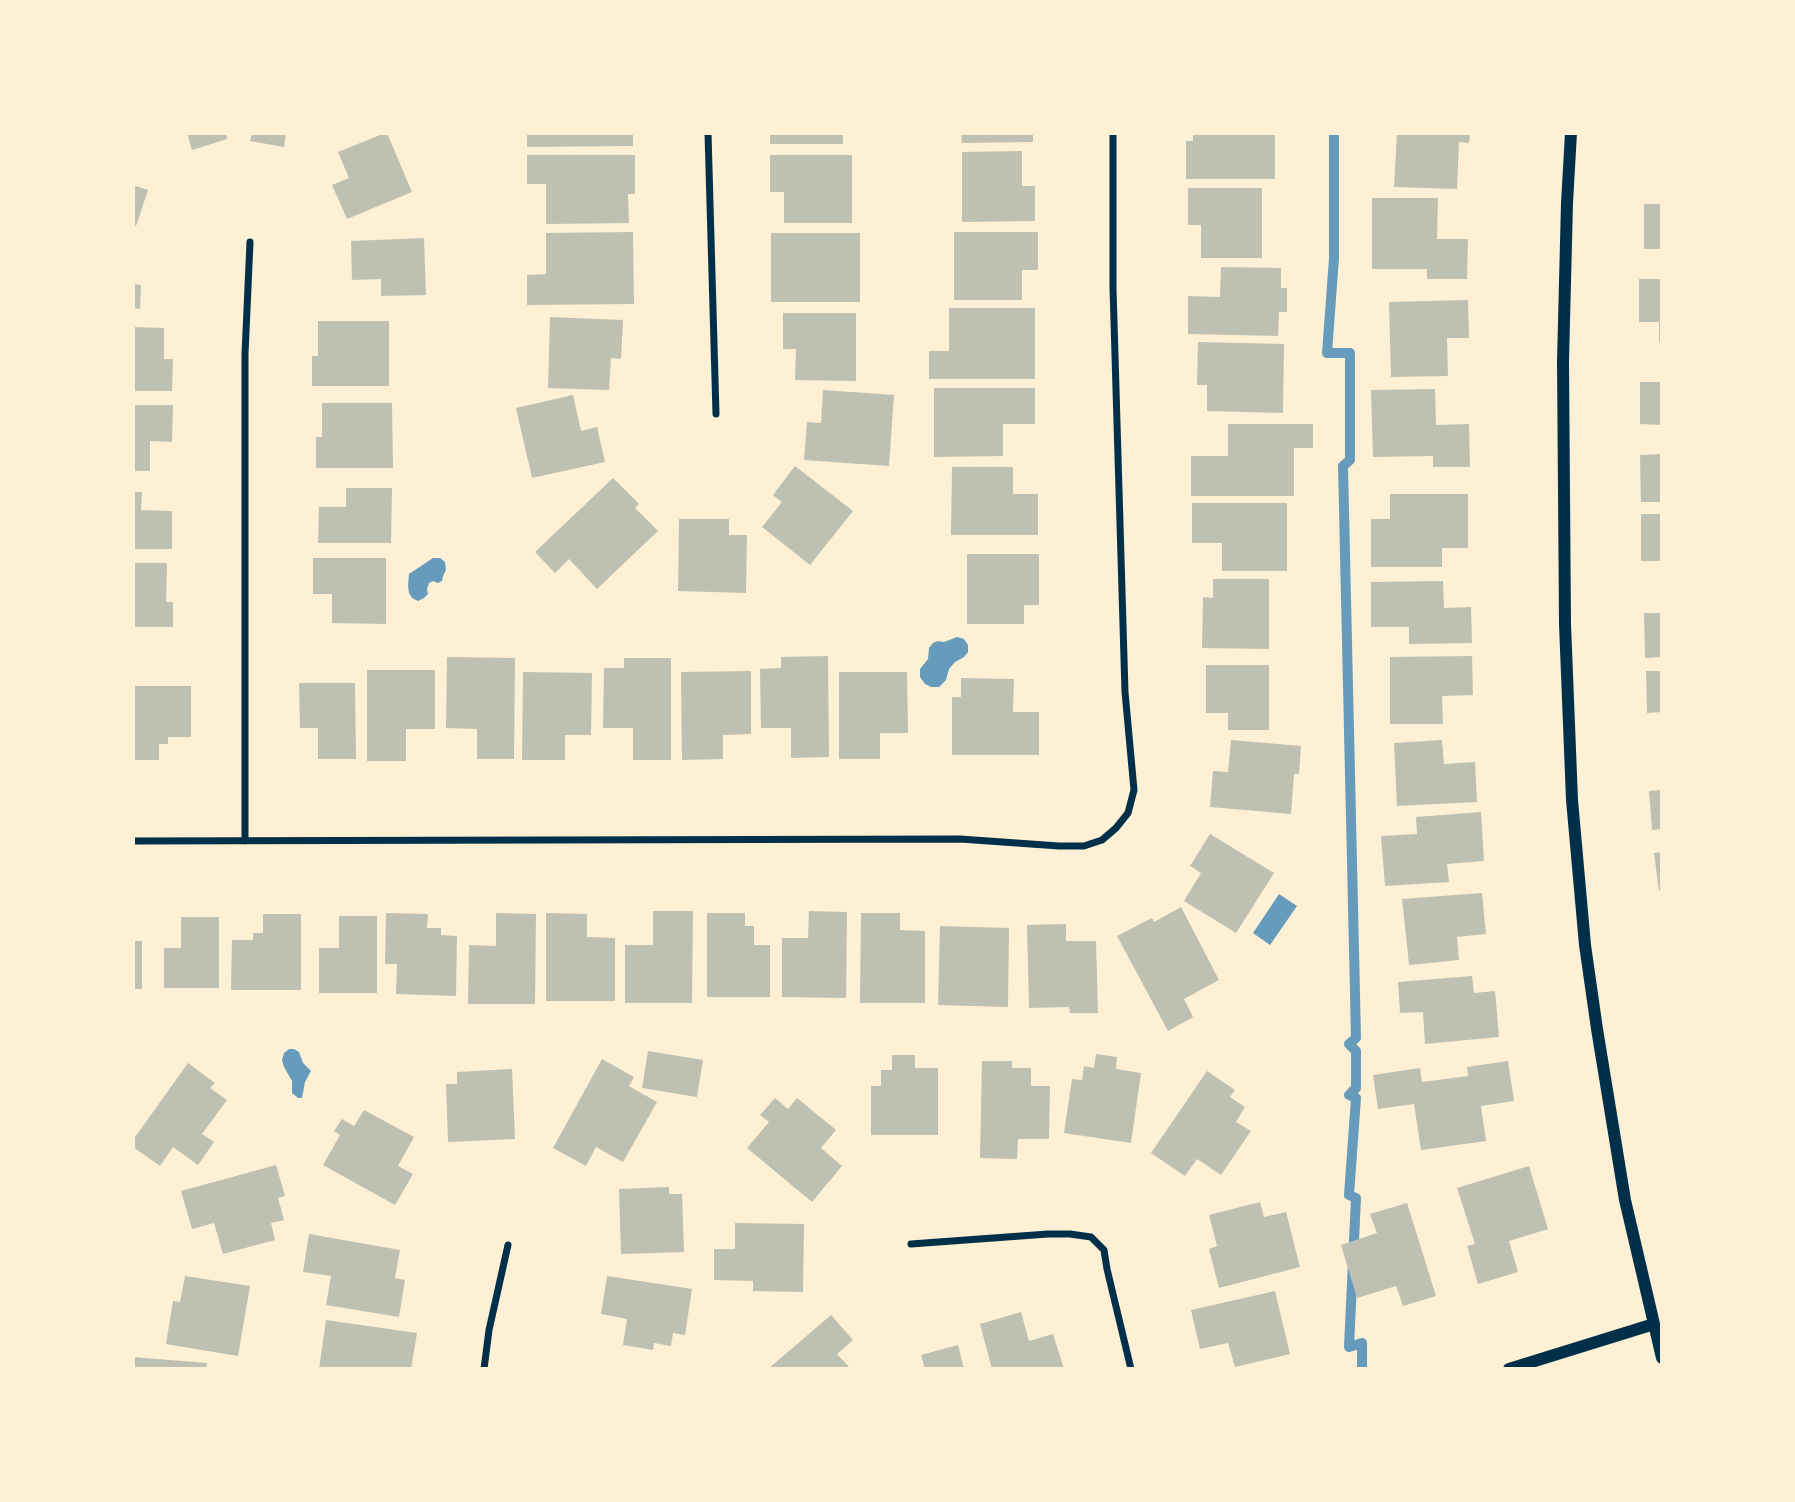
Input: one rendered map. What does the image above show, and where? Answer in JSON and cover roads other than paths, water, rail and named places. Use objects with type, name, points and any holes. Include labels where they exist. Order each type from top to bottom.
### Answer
[{"type":"street","points":[[708,133],[716,414]]},
{"type":"street","points":[[133,841],[960,839],[1084,846],[1102,840],[1128,813],[1134,790],[1125,692],[1113,288],[1113,133]]},
{"type":"street","points":[[1571,133],[1563,361],[1565,624],[1572,800],[1585,945],[1597,1029],[1625,1200],[1658,1323],[1662,1358]]},
{"type":"street","points":[[245,841],[246,354],[250,242]]},
{"type":"street","points":[[911,1244],[1048,1234],[1091,1237],[1104,1250],[1131,1369]]},
{"type":"street","points":[[484,1369],[489,1330],[508,1245]]},
{"type":"street","points":[[1510,1369],[1658,1323]]},
{"type":"water","points":[[433,558],[440,558],[445,562],[446,570],[442,581],[429,583],[428,594],[418,601],[409,593],[409,574]]},
{"type":"water","points":[[957,637],[964,639],[968,652],[949,669],[946,680],[939,687],[925,684],[920,677],[920,669],[928,659],[929,648],[938,641],[944,642]]},
{"type":"water","points":[[1279,894],[1297,906],[1270,945],[1253,933]]},
{"type":"water","points":[[289,1049],[299,1052],[303,1063],[311,1071],[305,1082],[302,1098],[292,1093],[292,1081],[282,1060]]},
{"type":"waterway","points":[[1334,133],[1334,258],[1327,353],[1350,353],[1350,460],[1343,466],[1356,1038],[1349,1044],[1356,1051],[1356,1088],[1349,1095],[1356,1098],[1349,1195],[1356,1198],[1349,1347],[1362,1343],[1362,1369]]}]
